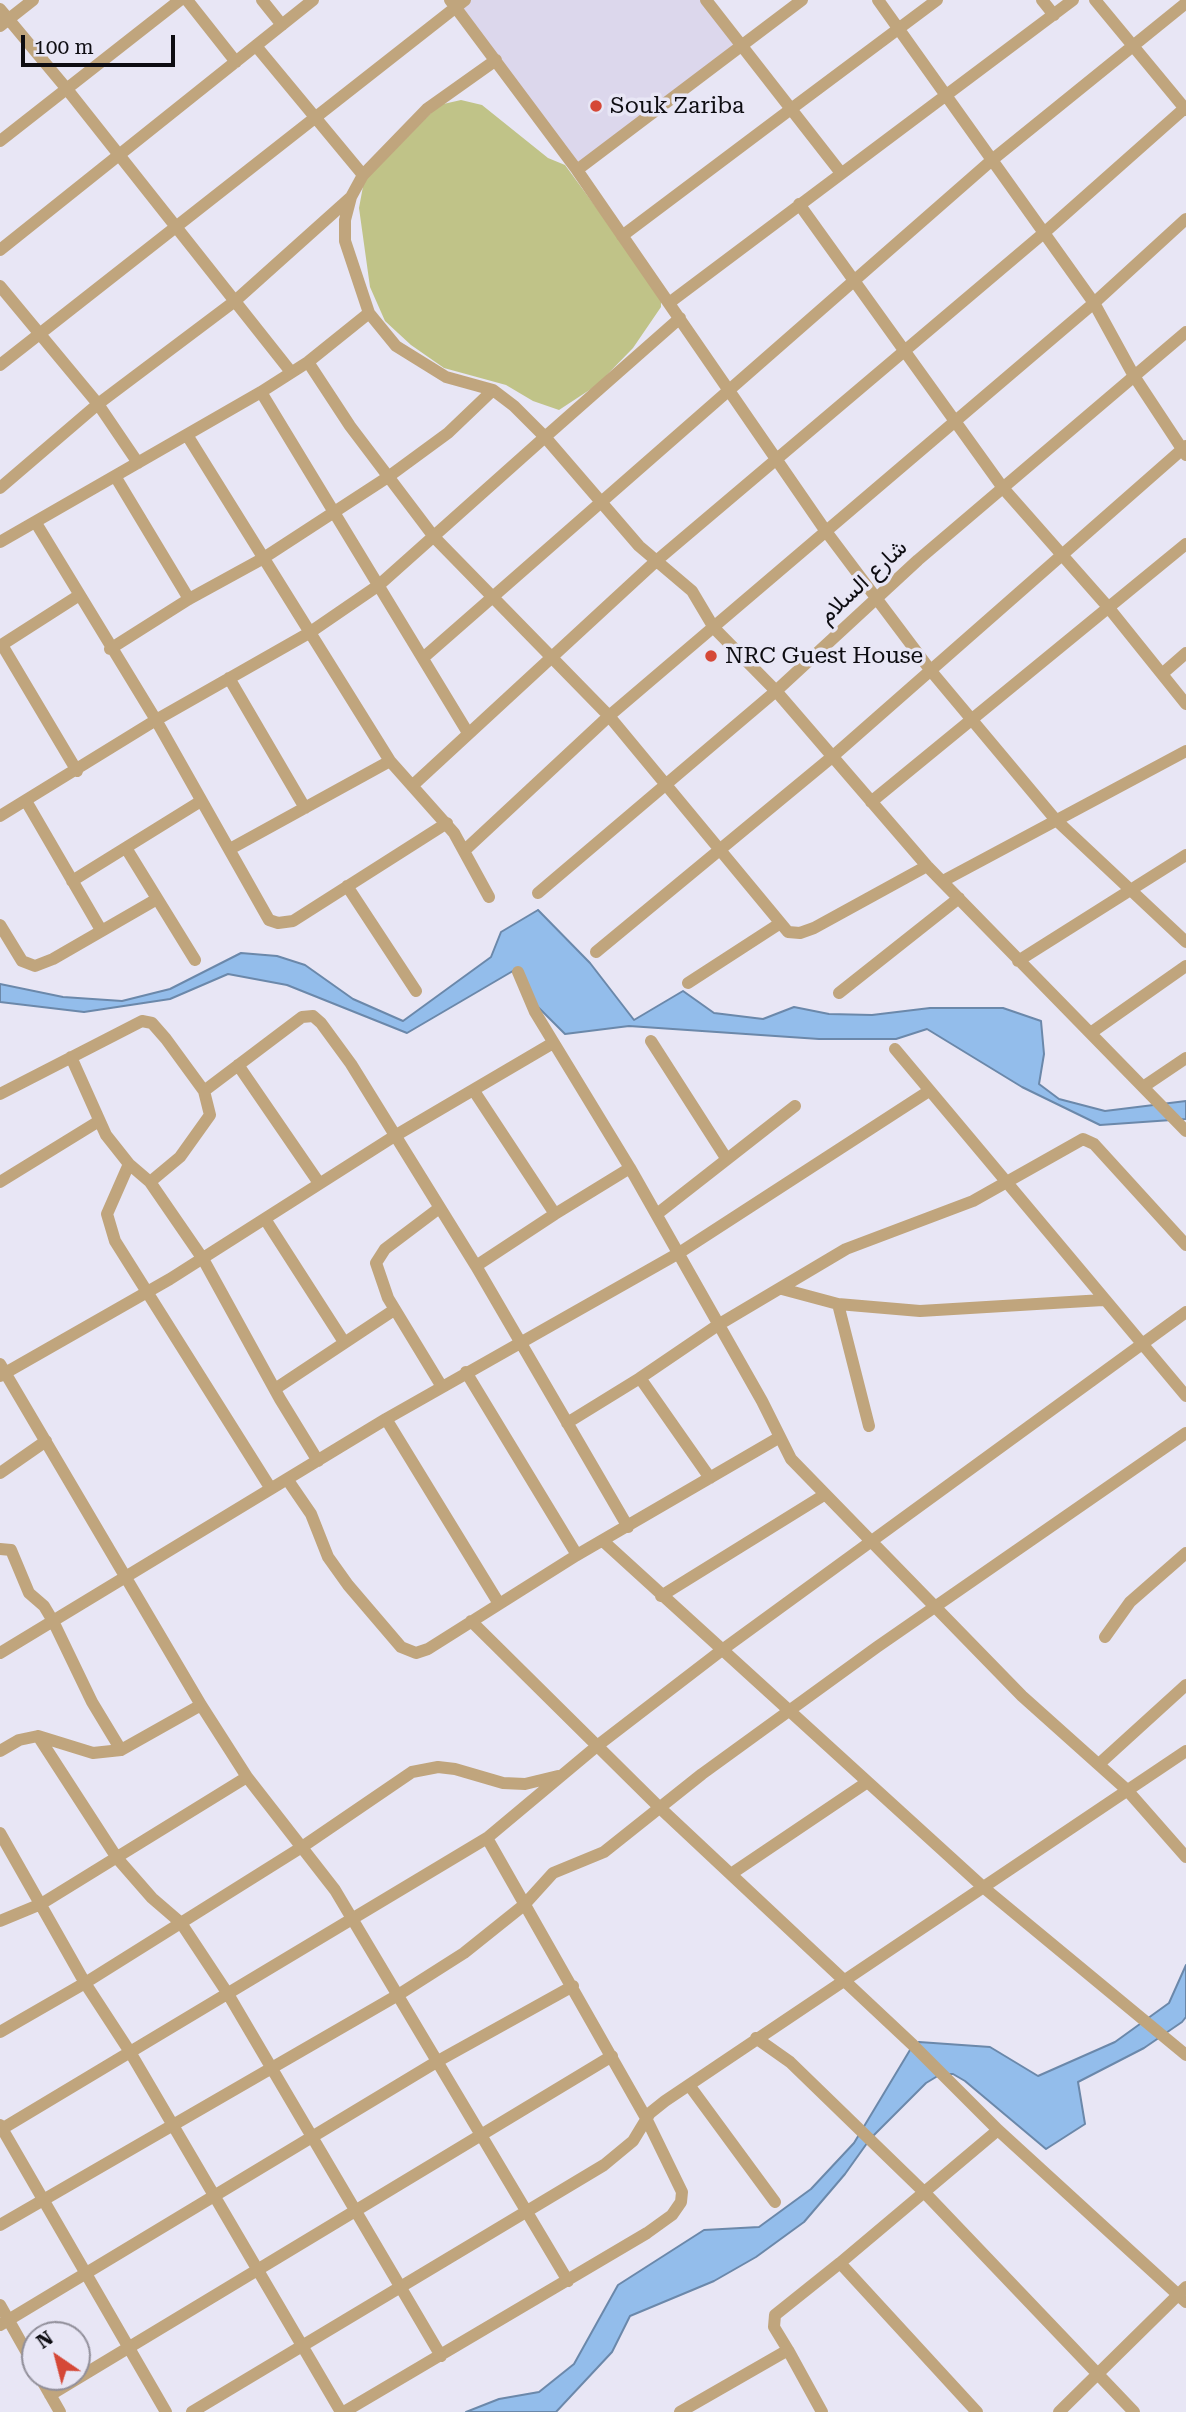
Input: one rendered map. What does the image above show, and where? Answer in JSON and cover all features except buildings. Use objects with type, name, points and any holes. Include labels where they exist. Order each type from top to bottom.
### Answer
[{"type":"street","points":[[33,0],[3,18],[66,88],[291,372]]},
{"type":"street","points":[[0,141],[180,0]]},
{"type":"street","points":[[187,0],[236,62]]},
{"type":"street","points":[[262,0],[282,25]]},
{"type":"street","points":[[0,250],[313,0]]},
{"type":"street","points":[[706,0],[841,173]]},
{"type":"street","points":[[577,170],[803,0]]},
{"type":"street","points":[[596,952],[722,851],[1185,451],[1134,376],[1094,303],[878,0]]},
{"type":"street","points":[[622,236],[937,0]]},
{"type":"street","points":[[1042,0],[1054,15]]},
{"type":"street","points":[[668,303],[1073,0]]},
{"type":"street","points":[[412,786],[655,562],[1045,232],[1186,108],[1095,0]]},
{"type":"street","points":[[0,365],[457,3],[680,318],[775,460],[931,671],[1055,819],[1186,942]]},
{"type":"street","points":[[423,658],[495,598],[600,501],[729,392],[992,160],[1186,3]]},
{"type":"street","points":[[256,46],[363,176]]},
{"type":"street","points":[[496,60],[427,109],[363,176],[352,197],[345,219],[345,241],[369,313],[396,346],[422,365],[446,377],[493,390],[514,406],[545,437],[655,562],[692,591],[713,628],[776,691],[927,866],[1186,1131]]},
{"type":"street","points":[[0,488],[98,404],[235,301],[352,197]]},
{"type":"street","points":[[799,204],[853,284],[1003,488],[1108,607],[1186,704]]},
{"type":"street","points":[[465,850],[609,716],[825,530],[956,422],[1186,219]]},
{"type":"street","points":[[0,286],[98,404],[138,463]]},
{"type":"street","points":[[0,542],[261,392],[308,362],[369,313]]},
{"type":"street","points":[[0,816],[156,720],[309,633],[379,585],[680,318]]},
{"type":"street","name":"شارع السلام","points":[[538,893],[776,691],[1003,488],[1186,332]]},
{"type":"street","points":[[308,362],[388,477],[434,537],[609,716],[779,924],[794,933],[814,929],[927,866]]},
{"type":"street","points":[[110,649],[189,599],[262,559],[388,477],[448,433],[493,390]]},
{"type":"street","points":[[261,392],[468,733]]},
{"type":"street","points":[[187,435],[390,761],[447,823],[465,850],[489,897]]},
{"type":"street","points":[[114,476],[189,599]]},
{"type":"street","points":[[36,523],[110,649],[156,720],[230,849],[262,911],[278,923],[293,922],[447,823]]},
{"type":"street","points":[[871,802],[1186,544]]},
{"type":"street","points":[[77,771],[1,646],[78,596]]},
{"type":"street","points":[[1162,674],[1186,653]]},
{"type":"street","points":[[229,678],[305,808]]},
{"type":"street","points":[[943,881],[1186,751]]},
{"type":"street","points":[[230,849],[390,761]]},
{"type":"street","points":[[26,801],[101,930]]},
{"type":"street","points":[[72,881],[201,801]]},
{"type":"street","points":[[126,848],[195,960]]},
{"type":"street","points":[[1018,961],[1186,855]]},
{"type":"street","points":[[347,886],[416,990]]},
{"type":"street","points":[[839,993],[959,898]]},
{"type":"street","points":[[0,925],[22,961],[30,966],[44,964],[157,899]]},
{"type":"street","points":[[688,983],[779,924]]},
{"type":"street","points":[[1092,1032],[1186,966]]},
{"type":"street","points":[[518,972],[535,1012],[631,1168],[791,1459],[1022,1696],[1127,1790],[1186,1857]]},
{"type":"street","points":[[204,1091],[302,1017],[313,1016],[351,1064],[393,1137],[476,1266],[518,1343],[628,1527]]},
{"type":"street","points":[[0,1094],[147,1021],[166,1039],[204,1091],[210,1109],[206,1121],[172,1166],[150,1182]]},
{"type":"street","points":[[651,1041],[726,1158]]},
{"type":"street","points":[[553,1043],[393,1137],[203,1259],[2,1371],[201,1705],[247,1777],[354,1920],[568,2281]]},
{"type":"street","points":[[895,1049],[1186,1396]]},
{"type":"street","points":[[71,1057],[99,1121],[129,1164],[150,1182],[203,1259],[275,1390],[318,1461]]},
{"type":"street","points":[[1143,1087],[1186,1058]]},
{"type":"street","points":[[238,1065],[319,1183]]},
{"type":"street","points":[[474,1091],[555,1214]]},
{"type":"street","points":[[0,1653],[386,1419],[679,1253],[929,1091]]},
{"type":"street","points":[[657,1214],[795,1106]]},
{"type":"street","points":[[0,1182],[99,1121]]},
{"type":"street","points":[[567,1423],[718,1325],[846,1249],[951,1210],[1007,1184],[1078,1141],[1087,1139],[1186,1245]]},
{"type":"street","points":[[129,1164],[111,1200],[107,1221],[115,1241],[211,1389],[271,1489]]},
{"type":"street","points":[[476,1266],[631,1168]]},
{"type":"street","points":[[438,1209],[385,1250],[376,1263],[383,1289],[394,1310],[442,1387]]},
{"type":"street","points":[[265,1219],[344,1342]]},
{"type":"street","points":[[782,1289],[838,1304],[920,1311],[1103,1300]]},
{"type":"street","points":[[838,1304],[870,1426]]},
{"type":"street","points":[[275,1390],[394,1310]]},
{"type":"street","points":[[166,2412],[1,2128],[354,1920],[487,1838],[597,1746],[723,1650],[1186,1312]]},
{"type":"street","points":[[466,1372],[577,1555]]},
{"type":"street","points":[[640,1378],[709,1478]]},
{"type":"street","points":[[386,1419],[498,1602]]},
{"type":"street","points":[[0,2225],[398,1995],[474,1946],[524,1905],[553,1873],[604,1852],[659,1807],[935,1606],[1186,1433]]},
{"type":"street","points":[[287,1479],[312,1514],[335,1568],[401,1647],[412,1653],[423,1652],[498,1602],[780,1437]]},
{"type":"street","points":[[0,1473],[46,1441]]},
{"type":"street","points":[[661,1596],[824,1495]]},
{"type":"street","points":[[603,1541],[866,1783],[983,1886],[1186,2055]]},
{"type":"street","points":[[4,1552],[29,1593],[44,1606],[53,1621],[92,1702],[121,1750]]},
{"type":"street","points":[[1105,1637],[1130,1602],[1186,1553]]},
{"type":"street","points":[[471,1621],[659,1807],[914,2045],[998,2130],[1183,2294],[1059,2412]]},
{"type":"street","points":[[1099,1763],[1186,1685]]},
{"type":"street","points":[[0,1751],[19,1740],[38,1736],[93,1753],[121,1750],[201,1705]]},
{"type":"street","points":[[38,1736],[117,1858],[152,1898],[181,1923],[228,1994],[310,2138],[442,2356]]},
{"type":"street","points":[[192,2412],[604,2165],[633,2141],[646,2118],[689,2085],[1186,1751]]},
{"type":"street","points":[[0,2032],[85,1983],[302,1847],[404,1777],[421,1769],[455,1769],[503,1783],[525,1784],[562,1775]]},
{"type":"street","points":[[0,1921],[41,1904],[247,1777]]},
{"type":"street","points":[[730,1874],[866,1783]]},
{"type":"street","points":[[0,1833],[85,1983],[130,2052],[301,2347],[342,2412],[568,2281],[647,2233],[678,2209],[682,2192],[646,2118],[487,1838]]},
{"type":"street","points":[[4,2322],[88,2274],[438,2061],[572,1986]]},
{"type":"street","points":[[756,2038],[790,2062],[924,2192],[1134,2412]]},
{"type":"street","points":[[50,2395],[128,2346],[258,2272],[612,2056]]},
{"type":"street","points":[[689,2085],[775,2202]]},
{"type":"street","points":[[822,2412],[774,2328],[775,2315],[998,2130]]},
{"type":"street","points":[[840,2263],[976,2412]]},
{"type":"street","points":[[0,2305],[4,2322],[21,2347]]},
{"type":"street","points":[[680,2412],[788,2350]]},
{"type":"street","points":[[48,2391],[60,2412]]},
{"type":"shaded area","name":"Souk Zariba","points":[[470,0],[703,0],[738,46],[578,166],[461,8]]},
{"type":"green space","points":[[461,100],[482,105],[548,158],[565,165],[661,296],[661,307],[633,348],[597,385],[559,410],[533,401],[506,385],[444,368],[411,345],[385,321],[370,287],[359,208],[364,181],[439,105]]},
{"type":"water","points":[[538,910],[590,963],[634,1020],[683,991],[714,1013],[763,1019],[794,1007],[829,1014],[872,1015],[930,1008],[1003,1008],[1041,1021],[1044,1054],[1039,1084],[1059,1099],[1105,1111],[1186,1101],[1186,1119],[1100,1125],[1022,1087],[927,1029],[896,1039],[819,1039],[629,1026],[565,1034],[536,1005],[518,968],[407,1033],[287,985],[228,974],[170,999],[84,1012],[0,1002],[0,984],[63,997],[122,1001],[170,989],[241,953],[277,956],[305,965],[353,999],[403,1021],[491,957],[501,932]]},
{"type":"water","points":[[1186,1965],[1186,2017],[1144,2048],[1078,2082],[1085,2124],[1046,2149],[965,2081],[953,2074],[941,2074],[926,2083],[870,2139],[845,2174],[804,2222],[756,2257],[714,2281],[630,2316],[612,2352],[556,2412],[466,2412],[499,2399],[539,2392],[574,2364],[618,2285],[704,2230],[759,2227],[811,2189],[854,2143],[913,2045],[919,2042],[990,2047],[1038,2076],[1115,2042],[1169,2003]]},
{"type":"place","name":"Souk Zariba","points":[[596,106]]},
{"type":"place","name":"NRC Guest House","points":[[711,656]]}]
